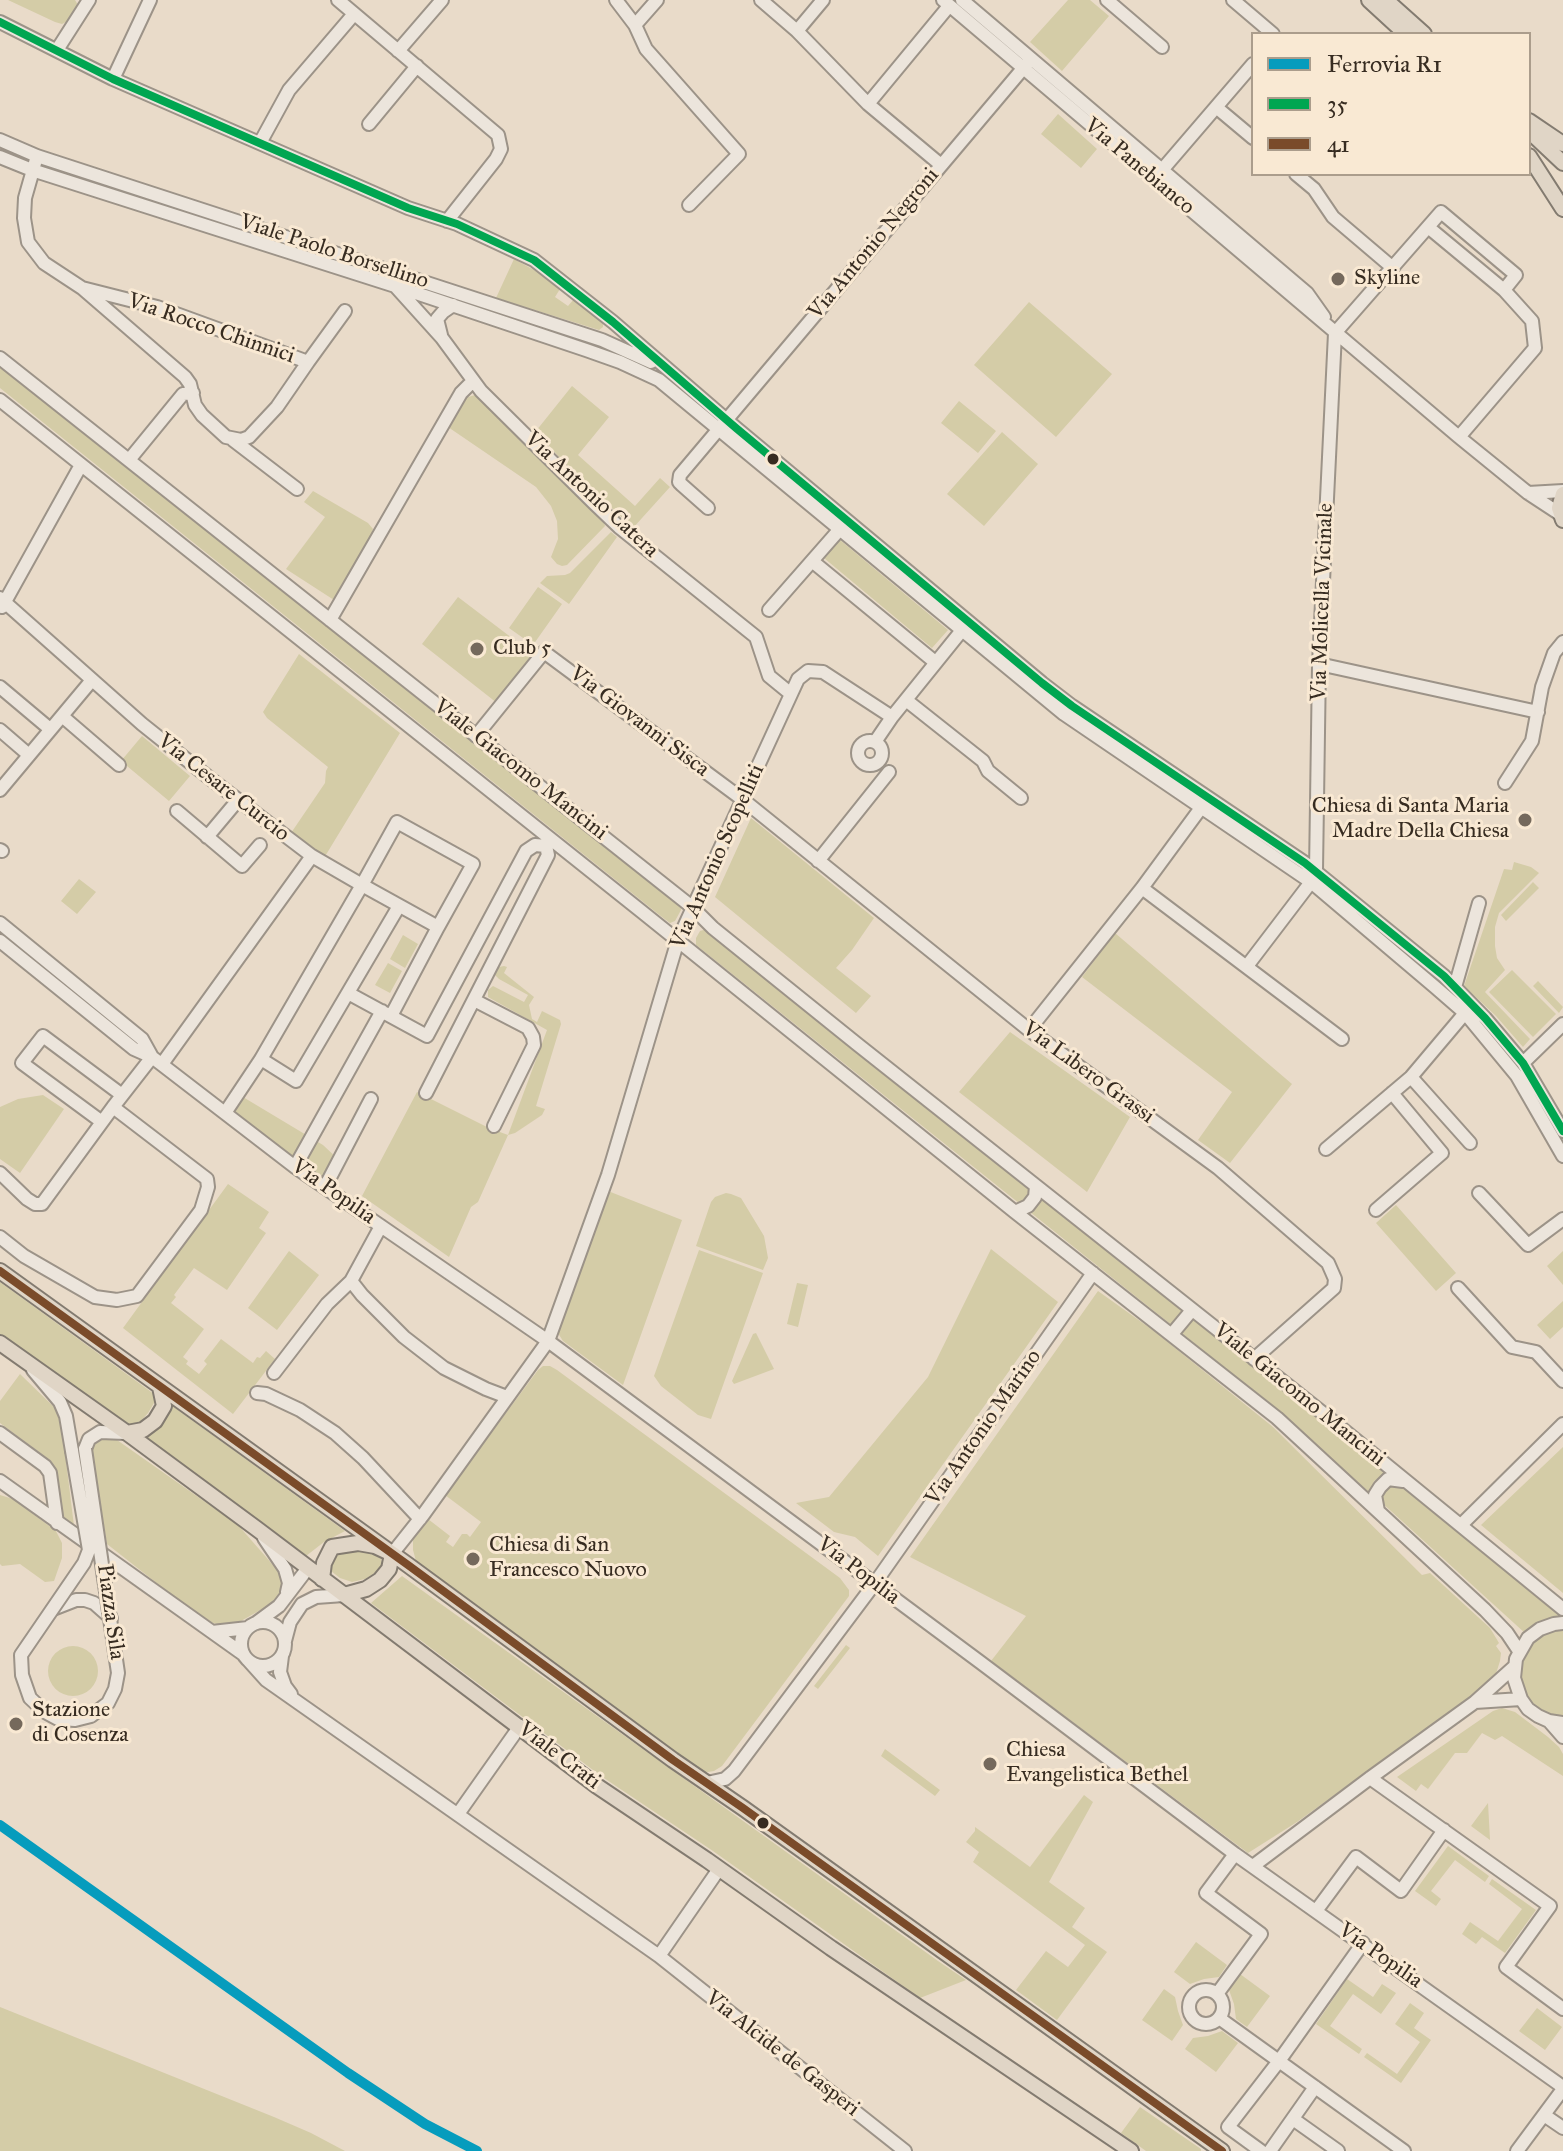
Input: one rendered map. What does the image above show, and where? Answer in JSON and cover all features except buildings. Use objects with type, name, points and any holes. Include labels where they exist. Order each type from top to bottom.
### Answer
[{"type":"main road","points":[[1369,0],[1404,32]]},
{"type":"main road","points":[[1386,0],[1422,32]]},
{"type":"main road","points":[[1531,122],[1563,144]]},
{"type":"main road","points":[[1531,133],[1563,163]]},
{"type":"main road","points":[[1531,159],[1563,209]]},
{"type":"main road","points":[[1561,517],[1559,501],[1563,493]]},
{"type":"main road","points":[[0,1271],[1216,2149]]},
{"type":"main road","name":"Viale Crati","points":[[0,1343],[257,1529],[597,1786],[1131,2151]]},
{"type":"main road","points":[[127,1433],[143,1430],[155,1421],[164,1406],[160,1387]]},
{"type":"main road","points":[[308,1568],[332,1547],[358,1543],[392,1554]]},
{"type":"main road","points":[[322,1579],[324,1563],[332,1547]]},
{"type":"main road","points":[[344,1595],[366,1589],[380,1580],[389,1569],[392,1554]]},
{"type":"street","points":[[57,50],[89,0]]},
{"type":"street","points":[[113,79],[150,0]]},
{"type":"street","points":[[339,0],[498,135],[501,141],[496,159],[447,221]]},
{"type":"street","points":[[398,51],[442,0]]},
{"type":"street","points":[[616,0],[635,25],[646,49],[739,154],[689,205]]},
{"type":"street","points":[[635,25],[657,0]]},
{"type":"street","points":[[761,0],[797,31],[868,104],[941,165]]},
{"type":"street","points":[[797,31],[823,0]]},
{"type":"street","name":"Via Panebianco","points":[[962,0],[1027,63],[1335,333],[1561,517]]},
{"type":"street","points":[[1107,0],[1162,47]]},
{"type":"street","points":[[1233,0],[1271,32]]},
{"type":"street","points":[[868,104],[946,3]]},
{"type":"street","name":"Via Panebianco","points":[[946,3],[1162,170],[1307,293],[1335,333]]},
{"type":"street","points":[[260,143],[289,90],[354,14]]},
{"type":"street","points":[[0,22],[113,79],[534,260],[613,322],[662,374],[722,424],[1052,691],[1205,802],[1314,876],[1444,976],[1523,1063],[1563,1131]]},
{"type":"street","name":"Via Antonio Negroni","points":[[708,508],[679,479],[1027,63]]},
{"type":"street","points":[[369,124],[417,66]]},
{"type":"street","points":[[1162,170],[1251,66]]},
{"type":"street","points":[[1216,107],[1251,136]]},
{"type":"street","name":"Viale Paolo Borsellino","points":[[0,140],[37,156],[612,344],[662,374]]},
{"type":"street","name":"Via Rocco Chinnici","points":[[37,156],[25,198],[28,242],[44,263],[82,288],[185,377],[195,405],[221,434],[233,440],[249,437],[277,407],[308,362],[157,307],[82,288]]},
{"type":"street","name":"Viale Paolo Borsellino","points":[[0,157],[662,374]]},
{"type":"street","points":[[1298,176],[1314,189],[1333,217],[1393,268]]},
{"type":"street","points":[[1335,333],[1441,212],[1516,275],[1504,290]]},
{"type":"street","points":[[1427,228],[1504,290],[1532,321],[1535,348],[1459,437]]},
{"type":"street","name":"Via Antonio Catera","points":[[395,286],[442,338],[481,391],[619,527],[756,637],[769,676],[791,694]]},
{"type":"street","points":[[442,338],[437,319],[453,305]]},
{"type":"street","points":[[308,362],[345,311]]},
{"type":"street","points":[[612,344],[616,329],[613,322]]},
{"type":"street","name":"Via Molicella Vicinale","points":[[1314,876],[1319,664],[1335,333]]},
{"type":"street","name":"Viale Giacomo Mancini","points":[[0,358],[692,907],[713,928],[1324,1414],[1563,1609]]},
{"type":"street","points":[[330,620],[461,393],[473,381]]},
{"type":"street","points":[[129,460],[183,394],[193,393]]},
{"type":"street","name":"Viale Giacomo Mancini","points":[[0,400],[549,843],[678,940],[1015,1212],[1277,1418],[1485,1610],[1519,1651]]},
{"type":"street","points":[[722,424],[840,529],[1064,714],[1205,802]]},
{"type":"street","points":[[233,440],[297,489]]},
{"type":"street","points":[[2,604],[81,465]]},
{"type":"street","points":[[1528,493],[1563,493]]},
{"type":"street","points":[[769,610],[840,529]]},
{"type":"street","points":[[812,561],[935,662]]},
{"type":"street","name":"Via Cesare Curcio","points":[[2,604],[142,724],[312,856],[438,927]]},
{"type":"street","points":[[875,742],[963,629]]},
{"type":"street","points":[[1505,783],[1532,741],[1542,687],[1554,653],[1563,642]]},
{"type":"street","name":"Via Giovanni Sisca","points":[[476,736],[544,652],[742,799]]},
{"type":"street","points":[[1319,664],[1538,712]]},
{"type":"street","name":"Via Antonio Scopelliti","points":[[392,1554],[548,1341],[608,1175],[678,940],[803,673],[823,672],[892,717]]},
{"type":"street","points":[[0,790],[92,680]]},
{"type":"street","points":[[0,687],[50,729]]},
{"type":"street","points":[[906,700],[983,761],[988,771],[1021,798]]},
{"type":"street","points":[[62,716],[119,765]]},
{"type":"street","points":[[0,730],[29,755]]},
{"type":"street","points":[[818,861],[889,772]]},
{"type":"street","name":"Via Libero Grassi","points":[[742,799],[1029,1030],[1218,1168],[1328,1263],[1335,1279],[1334,1288],[1254,1359]]},
{"type":"street","points":[[207,837],[238,800]]},
{"type":"street","points":[[1029,1030],[1142,888],[1205,802]]},
{"type":"street","points":[[177,811],[242,866],[260,845]]},
{"type":"street","points":[[225,1113],[261,1059],[397,822],[473,864],[295,1167]]},
{"type":"street","points":[[348,993],[427,1036],[526,851],[535,845],[549,843],[548,855],[426,1093]]},
{"type":"street","points":[[0,1173],[27,1199],[42,1204],[122,1095],[157,1061],[312,856]]},
{"type":"street","points":[[1247,966],[1314,876]]},
{"type":"street","points":[[1314,876],[1465,1013],[1517,1076],[1563,1156]]},
{"type":"street","points":[[1142,888],[1342,1039]]},
{"type":"street","points":[[1455,987],[1479,903]]},
{"type":"street","points":[[261,1059],[296,1081],[399,906]]},
{"type":"street","name":"Via Popilia","points":[[0,923],[142,1039],[157,1061]]},
{"type":"street","name":"Via Popilia","points":[[0,941],[134,1049],[157,1061],[295,1167],[548,1341],[1235,1854],[1563,2088]]},
{"type":"street","points":[[474,1000],[528,1028],[533,1037],[534,1045],[494,1126]]},
{"type":"street","points":[[1326,1149],[1411,1077],[1465,1013]]},
{"type":"street","points":[[1523,1063],[1563,1024]]},
{"type":"street","points":[[102,1122],[22,1063],[43,1036],[122,1095]]},
{"type":"street","points":[[1411,1077],[1470,1143]]},
{"type":"street","points":[[1376,1210],[1442,1153],[1392,1093]]},
{"type":"street","points":[[325,1187],[371,1099]]},
{"type":"street","points":[[0,1237],[24,1256],[95,1297],[117,1300],[137,1296],[201,1210],[208,1187],[207,1179],[113,1107]]},
{"type":"street","points":[[1015,1212],[1028,1206],[1035,1197],[1036,1186]]},
{"type":"street","points":[[1479,1193],[1528,1245],[1563,1219]]},
{"type":"street","points":[[274,1373],[327,1304],[351,1281],[381,1226]]},
{"type":"street","name":"Via Antonio Marino","points":[[707,1783],[725,1779],[734,1771],[875,1583],[1093,1273]]},
{"type":"street","points":[[351,1281],[404,1337],[444,1368],[507,1397]]},
{"type":"street","points":[[1458,1288],[1512,1347],[1536,1352],[1563,1381]]},
{"type":"street","name":"Viale Giacomo Mancini","points":[[1172,1334],[1192,1310]]},
{"type":"street","points":[[23,1359],[60,1402],[78,1450],[100,1432],[127,1433]]},
{"type":"street","points":[[257,1393],[300,1410],[335,1433],[420,1519]]},
{"type":"street","points":[[1461,1525],[1563,1424]]},
{"type":"street","points":[[0,1433],[50,1473],[57,1523]]},
{"type":"street","name":"Piazza Sila","points":[[78,1450],[111,1618],[118,1673],[108,1703],[91,1716],[75,1720],[58,1719],[30,1698],[22,1675],[21,1655],[84,1563],[89,1550],[78,1450]]},
{"type":"street","name":"Viale Giacomo Mancini","points":[[1378,1511],[1375,1495],[1380,1487],[1388,1479],[1406,1481]]},
{"type":"street","name":"Via Alcide de Gasperi","points":[[0,1481],[246,1657],[259,1674],[659,1956],[905,2151]]},
{"type":"street","points":[[257,1529],[285,1569],[289,1583],[285,1598]]},
{"type":"street","points":[[212,1632],[251,1626],[261,1622],[275,1626],[280,1631],[284,1649],[278,1660],[260,1666],[246,1657],[241,1640],[251,1626],[271,1614],[308,1568]]},
{"type":"street","points":[[299,1702],[282,1679],[280,1666],[290,1622],[302,1604],[316,1597],[344,1595]]},
{"type":"street","points":[[53,1609],[76,1600],[85,1600],[94,1603],[111,1618]]},
{"type":"street","points":[[1563,1623],[1540,1629],[1528,1638],[1519,1651],[1514,1667],[1516,1689],[1521,1699],[1538,1716],[1563,1723]]},
{"type":"street","points":[[1253,1866],[1475,1702],[1514,1667]]},
{"type":"street","points":[[1475,1702],[1521,1699]]},
{"type":"street","points":[[1549,1721],[1563,1737]]},
{"type":"street","points":[[458,1814],[520,1726]]},
{"type":"street","points":[[1370,1778],[1550,1906],[1506,1967],[1563,2009]]},
{"type":"street","points":[[1316,1911],[1356,1857],[1401,1891],[1444,1830]]},
{"type":"street","points":[[1217,1994],[1261,1934],[1206,1893],[1235,1854]]},
{"type":"street","points":[[659,1956],[680,1933],[719,1869]]},
{"type":"street","points":[[1261,2151],[1228,2127],[1363,1943]]},
{"type":"street","points":[[1207,1991],[1217,1994],[1223,2008],[1219,2018],[1210,2024],[1199,2023],[1191,2015],[1190,2004],[1196,1994],[1207,1991]]},
{"type":"street","points":[[1219,2018],[1404,2151]]},
{"type":"street","points":[[1270,2151],[1315,2087]]},
{"type":"street","points":[[1517,2151],[1563,2088]]},
{"type":"street","points":[[1544,2115],[1563,2128]]},
{"type":"street","points":[[1293,2119],[1338,2151]]},
{"type":"shaded area","points":[[8,0],[75,0],[78,5],[68,21],[62,24]]},
{"type":"shaded area","points":[[1068,0],[1090,0],[1109,16],[1062,71],[1030,42]]},
{"type":"shaded area","points":[[1058,114],[1097,149],[1081,168],[1041,134]]},
{"type":"shaded area","points":[[514,259],[543,275],[560,289],[555,297],[568,306],[574,299],[603,323],[603,327],[599,330],[496,298]]},
{"type":"shaded area","points":[[1029,302],[1112,374],[1056,437],[974,365]]},
{"type":"shaded area","points":[[0,362],[681,905],[675,921],[670,923],[662,917],[0,388]]},
{"type":"shaded area","points":[[572,386],[609,417],[578,455],[635,506],[660,478],[670,487],[633,528],[568,467],[536,431]]},
{"type":"shaded area","points":[[475,395],[603,519],[605,526],[567,565],[557,564],[551,557],[558,539],[557,521],[551,506],[536,487],[448,427],[465,398]]},
{"type":"shaded area","points":[[959,401],[996,431],[978,453],[941,423]]},
{"type":"shaded area","points":[[1002,432],[1038,464],[984,526],[947,494]]},
{"type":"shaded area","points":[[313,491],[373,529],[370,540],[334,600],[286,569],[325,517],[304,502]]},
{"type":"shaded area","points":[[611,532],[617,537],[569,604],[540,583],[547,576],[570,573]]},
{"type":"shaded area","points":[[840,540],[948,630],[932,648],[824,558]]},
{"type":"shaded area","points":[[538,587],[562,604],[533,645],[509,628]]},
{"type":"shaded area","name":"Club 5","points":[[458,597],[533,654],[497,703],[422,644]]},
{"type":"shaded area","points":[[299,654],[400,733],[324,858],[291,833],[325,783],[328,767],[263,712]]},
{"type":"shaded area","points":[[142,736],[190,776],[169,801],[121,761]]},
{"type":"shaded area","points":[[751,818],[874,918],[836,968],[871,996],[856,1013],[715,897]]},
{"type":"shaded area","points":[[1514,862],[1539,873],[1499,913],[1495,946],[1497,958],[1505,970],[1485,992],[1530,1039],[1523,1047],[1464,986],[1504,869],[1512,870]]},
{"type":"shaded area","points":[[79,879],[96,892],[77,914],[61,901]]},
{"type":"shaded area","points":[[1533,882],[1539,888],[1506,921],[1501,915]]},
{"type":"shaded area","points":[[707,929],[1387,1473],[1374,1481],[1370,1493],[1249,1387],[696,945],[700,931]]},
{"type":"shaded area","points":[[1115,933],[1292,1084],[1230,1163],[1198,1140],[1232,1092],[1082,977]]},
{"type":"shaded area","points":[[403,935],[418,944],[405,968],[390,959]]},
{"type":"shaded area","points":[[388,963],[402,971],[390,993],[375,985]]},
{"type":"shaded area","points":[[499,967],[507,967],[504,973],[534,997],[529,1005],[532,1019],[537,1022],[542,1011],[560,1020],[561,1024],[536,1106],[545,1109],[542,1115],[508,1135],[547,1030],[488,997],[488,990],[493,986],[524,1002],[528,995],[495,975]]},
{"type":"shaded area","points":[[1512,970],[1556,1014],[1533,1037],[1489,992]]},
{"type":"shaded area","points":[[1538,981],[1563,1007],[1559,1013],[1533,986]]},
{"type":"shaded area","points":[[1010,1032],[1130,1117],[1087,1192],[959,1092]]},
{"type":"shaded area","points":[[417,1092],[508,1135],[449,1257],[362,1196]]},
{"type":"shaded area","points":[[238,1094],[323,1145],[339,1160],[325,1187],[225,1113]]},
{"type":"shaded area","points":[[43,1095],[64,1109],[20,1173],[0,1159],[0,1107],[18,1099]]},
{"type":"shaded area","points":[[228,1184],[269,1212],[259,1228],[266,1233],[227,1290],[194,1268],[171,1303],[204,1329],[183,1357],[188,1361],[186,1364],[199,1374],[207,1364],[204,1361],[221,1339],[253,1363],[266,1351],[275,1359],[233,1414],[123,1328]]},
{"type":"shaded area","points":[[608,1191],[682,1220],[623,1385],[563,1341],[556,1330]]},
{"type":"shaded area","points":[[726,1193],[741,1198],[764,1236],[768,1258],[763,1270],[696,1246],[711,1202]]},
{"type":"shaded area","points":[[1396,1205],[1456,1273],[1436,1291],[1376,1223]]},
{"type":"shaded area","points":[[991,1249],[1058,1302],[878,1556],[855,1537],[834,1532],[796,1503],[829,1497],[928,1377]]},
{"type":"shaded area","points":[[699,1250],[763,1273],[711,1419],[698,1415],[661,1386],[654,1376]]},
{"type":"shaded area","points":[[289,1251],[319,1275],[277,1330],[248,1308]]},
{"type":"shaded area","points":[[1563,1251],[1563,1285],[1547,1266]]},
{"type":"shaded area","points":[[0,1282],[154,1394],[154,1403],[141,1421],[126,1426],[0,1334]]},
{"type":"shaded area","points":[[797,1283],[808,1285],[798,1327],[787,1324]]},
{"type":"shaded area","points":[[1098,1291],[1154,1331],[1273,1427],[1422,1575],[1430,1573],[1490,1628],[1499,1643],[1496,1646],[1501,1653],[1500,1661],[1494,1680],[1297,1822],[1248,1853],[991,1661],[1026,1616],[910,1557]]},
{"type":"shaded area","points":[[1563,1301],[1563,1327],[1550,1339],[1537,1325]]},
{"type":"shaded area","points":[[756,1333],[774,1369],[734,1384],[732,1381]]},
{"type":"shaded area","points":[[543,1366],[557,1370],[840,1578],[849,1590],[849,1596],[722,1766],[714,1771],[702,1773],[416,1561],[413,1538],[428,1519],[450,1536],[446,1542],[453,1547],[462,1534],[470,1537],[481,1522],[445,1495]]},
{"type":"shaded area","points":[[20,1374],[55,1408],[61,1420],[74,1526],[67,1526],[61,1516],[55,1468],[51,1461],[0,1423],[0,1401]]},
{"type":"shaded area","points":[[171,1405],[345,1531],[306,1556],[145,1439],[162,1425]]},
{"type":"shaded area","points":[[94,1440],[117,1440],[238,1525],[280,1573],[283,1580],[280,1595],[271,1604],[241,1621],[221,1625],[213,1623],[182,1603],[107,1544],[91,1447]]},
{"type":"shaded area","points":[[1563,1447],[1563,1593],[1481,1525]]},
{"type":"shaded area","points":[[1398,1482],[1563,1614],[1563,1618],[1526,1634],[1380,1501],[1384,1491],[1392,1483]]},
{"type":"shaded area","points":[[0,1495],[13,1499],[56,1531],[62,1543],[62,1558],[54,1581],[45,1582],[20,1564],[0,1564]]},
{"type":"shaded area","points":[[363,1549],[381,1559],[378,1571],[352,1582],[331,1571],[329,1564],[335,1555]]},
{"type":"shaded area","points":[[402,1576],[966,1980],[920,1998],[713,1851],[601,1776],[371,1603]]},
{"type":"shaded area","points":[[1563,1629],[1563,1718],[1547,1715],[1536,1708],[1521,1686],[1520,1673],[1528,1647],[1549,1631]]},
{"type":"shaded area","points":[[846,1645],[850,1648],[818,1689],[814,1686]]},
{"type":"shaded area","points":[[73,1646],[90,1654],[98,1671],[90,1688],[73,1696],[56,1688],[48,1671],[56,1654]]},
{"type":"shaded area","points":[[1502,1708],[1515,1712],[1559,1747],[1563,1754],[1563,1776],[1502,1736],[1495,1740],[1482,1733],[1467,1753],[1455,1753],[1428,1789],[1421,1784],[1416,1791],[1397,1777],[1493,1711]]},
{"type":"shaded area","points":[[885,1749],[940,1790],[935,1796],[881,1756]]},
{"type":"shaded area","points":[[1084,1795],[1093,1802],[1049,1882],[1085,1908],[1072,1927],[1107,1952],[1057,2020],[1016,1990],[1046,1951],[1068,1967],[1085,1945],[973,1862],[979,1852],[966,1842],[975,1827],[1030,1867]]},
{"type":"shaded area","points":[[1488,1803],[1490,1840],[1471,1826]]},
{"type":"shaded area","points":[[1448,1846],[1489,1876],[1485,1882],[1455,1860],[1431,1891],[1441,1899],[1436,1906],[1415,1891]]},
{"type":"shaded area","points":[[1492,1879],[1536,1910],[1505,1953],[1482,1937],[1476,1944],[1462,1934],[1470,1922],[1498,1941],[1522,1909],[1489,1884]]},
{"type":"shaded area","points":[[1196,1942],[1227,1965],[1219,1977],[1190,1984],[1174,1972]]},
{"type":"shaded area","points":[[1240,1974],[1270,1996],[1247,2027],[1236,2019],[1229,1990]]},
{"type":"shaded area","points":[[1347,1979],[1373,1997],[1382,1984],[1396,1993],[1381,2014],[1353,1994],[1330,2026],[1362,2049],[1359,2054],[1316,2024]]},
{"type":"shaded area","points":[[1164,1989],[1175,1997],[1183,2025],[1172,2041],[1142,2020]]},
{"type":"shaded area","points":[[1410,2003],[1424,2013],[1414,2028],[1431,2040],[1401,2083],[1364,2057],[1367,2053],[1397,2074],[1420,2042],[1395,2024]]},
{"type":"shaded area","points":[[0,2007],[274,2117],[345,2151],[0,2151]]},
{"type":"shaded area","points":[[1537,2008],[1562,2027],[1545,2050],[1519,2031]]},
{"type":"shaded area","points":[[1222,2031],[1238,2043],[1216,2072],[1185,2049],[1193,2038]]},
{"type":"shaded area","points":[[1140,2107],[1201,2151],[1146,2151],[1121,2133]]},
{"type":"rail line","name":"R1","points":[[0,1825],[348,2073],[425,2124],[477,2151]]},
{"type":"transit line","name":"35","points":[[0,22],[113,79],[408,208],[457,224],[534,260],[613,322],[1042,683],[1305,863],[1444,976],[1523,1063],[1563,1131]]},
{"type":"transit line","name":"41","points":[[0,1271],[673,1760],[1222,2151]]},
{"type":"place","name":"Skyline","points":[[1338,279]]},
{"type":"place","name":"Club 5","points":[[477,649]]},
{"type":"place","name":"Chiesa di Santa Maria Madre Della Chiesa","points":[[1525,820]]},
{"type":"place","name":"Chiesa di San Francesco Nuovo","points":[[473,1559]]},
{"type":"place","name":"Stazione di Cosenza","points":[[16,1724]]},
{"type":"place","name":"Chiesa Evangelistica Bethel","points":[[990,1764]]}]
